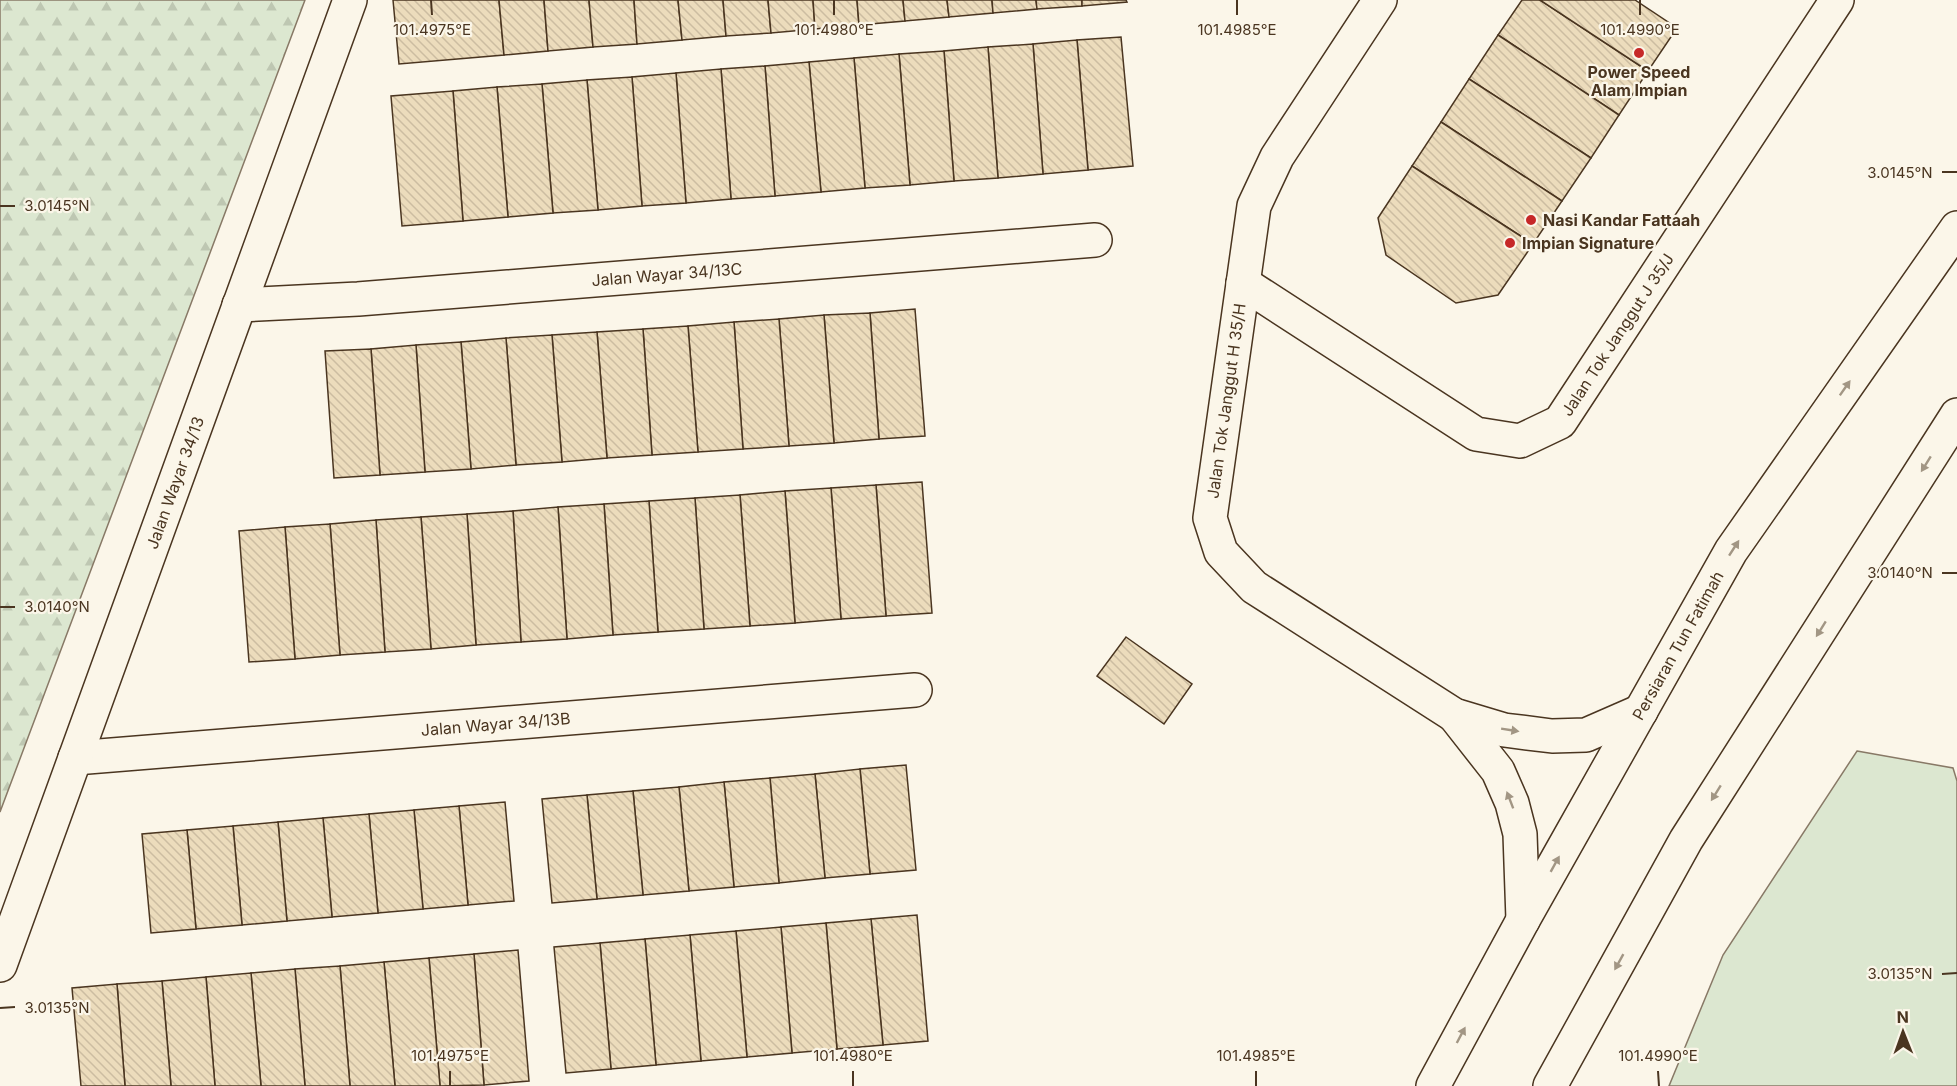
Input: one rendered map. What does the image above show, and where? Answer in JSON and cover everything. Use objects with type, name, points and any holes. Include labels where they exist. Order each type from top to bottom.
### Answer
[{"type":"street","name":"Jalan Wayar 34/13","points":[[0,965],[350,0]]},
{"type":"street","name":"Jalan Tok Janggut H 35/H","points":[[1380,0],[1277,157],[1254,206],[1210,518],[1221,552],[1254,587],[1454,715]]},
{"type":"street","name":"Jalan Tok Janggut J 35/J","points":[[1243,283],[1476,434],[1520,441],[1560,422],[1837,0]]},
{"type":"street","name":"Persiaran Tun Fatimah","points":[[1433,1086],[1523,920],[1731,551],[1957,228]]},
{"type":"street","name":"Jalan Wayar 34/13C","points":[[239,305],[358,298],[1095,240]]},
{"type":"street","points":[[1550,1086],[1686,840],[1957,415]]},
{"type":"street","name":"Jalan Wayar 34/13B","points":[[75,758],[915,690]]},
{"type":"street","points":[[1454,715],[1504,730],[1552,736],[1586,735],[1641,711]]},
{"type":"street","points":[[1454,715],[1498,771],[1512,803],[1520,834],[1523,920]]},
{"type":"green space","points":[[0,0],[305,0],[0,812]]},
{"type":"green space","points":[[1857,751],[1953,768],[1957,781],[1957,1086],[1669,1086],[1723,955]]},
{"type":"building","points":[[393,0],[499,0],[504,55],[399,64]]},
{"type":"building","points":[[499,0],[544,0],[548,51],[504,55]]},
{"type":"building","points":[[544,0],[589,0],[593,47],[548,51]]},
{"type":"building","points":[[589,0],[634,0],[637,44],[593,47]]},
{"type":"building","points":[[634,0],[678,0],[682,40],[637,44]]},
{"type":"building","points":[[678,0],[723,0],[726,36],[682,40]]},
{"type":"building","points":[[723,0],[768,0],[771,33],[726,36]]},
{"type":"building","points":[[768,0],[813,0],[815,29],[771,33]]},
{"type":"building","points":[[813,0],[857,0],[859,25],[815,29]]},
{"type":"building","points":[[857,0],[903,0],[905,21],[859,25]]},
{"type":"building","points":[[903,0],[947,0],[949,17],[905,21]]},
{"type":"building","points":[[947,0],[992,0],[993,13],[949,17]]},
{"type":"building","points":[[992,0],[1036,0],[1037,9],[993,13]]},
{"type":"building","points":[[1036,0],[1082,0],[1082,6],[1037,9]]},
{"type":"building","points":[[1082,0],[1126,0],[1127,2],[1082,6]]},
{"type":"building","points":[[1522,0],[1540,0],[1648,71],[1619,115],[1498,35]]},
{"type":"building","points":[[1540,0],[1635,0],[1677,28],[1648,71]]},
{"type":"building","points":[[1498,35],[1619,115],[1591,158],[1469,79]]},
{"type":"building","points":[[1121,37],[1133,166],[1088,170],[1077,40]]},
{"type":"building","points":[[1077,40],[1088,170],[1043,174],[1033,44]]},
{"type":"building","points":[[1033,44],[1043,174],[998,178],[988,47]]},
{"type":"building","points":[[988,47],[998,178],[954,181],[944,51]]},
{"type":"building","points":[[944,51],[954,181],[910,185],[899,54]]},
{"type":"building","points":[[899,54],[910,185],[865,188],[854,58]]},
{"type":"building","points":[[854,58],[865,188],[821,192],[809,62]]},
{"type":"building","points":[[809,62],[821,192],[775,196],[765,66]]},
{"type":"building","points":[[765,66],[775,196],[731,199],[721,69]]},
{"type":"building","points":[[721,69],[731,199],[686,203],[676,73]]},
{"type":"building","points":[[676,73],[686,203],[642,206],[632,77]]},
{"type":"building","points":[[632,77],[642,206],[598,210],[587,80]]},
{"type":"building","points":[[1469,79],[1591,158],[1562,201],[1441,122]]},
{"type":"building","points":[[587,80],[598,210],[553,213],[542,84]]},
{"type":"building","points":[[542,84],[553,213],[508,217],[497,87]]},
{"type":"building","points":[[497,87],[508,217],[463,221],[453,91]]},
{"type":"building","points":[[453,91],[463,221],[402,226],[391,96]]},
{"type":"building","points":[[1441,122],[1562,201],[1533,244],[1412,166]]},
{"type":"building","points":[[1412,166],[1533,244],[1498,295],[1456,303],[1386,255],[1378,218]]},
{"type":"building","points":[[915,309],[925,436],[879,439],[870,313]]},
{"type":"building","points":[[870,313],[879,439],[834,443],[824,315]]},
{"type":"building","points":[[824,315],[834,443],[789,446],[779,319]]},
{"type":"building","points":[[779,319],[789,446],[743,449],[734,322]]},
{"type":"building","points":[[734,322],[743,449],[698,452],[688,326]]},
{"type":"building","points":[[688,326],[698,452],[652,455],[643,329]]},
{"type":"building","points":[[643,329],[652,455],[607,458],[597,332]]},
{"type":"building","points":[[597,332],[607,458],[562,462],[552,335]]},
{"type":"building","points":[[552,335],[562,462],[516,465],[506,338]]},
{"type":"building","points":[[506,338],[516,465],[471,469],[461,342]]},
{"type":"building","points":[[461,342],[471,469],[425,472],[416,345]]},
{"type":"building","points":[[416,345],[425,472],[380,475],[371,349]]},
{"type":"building","points":[[371,349],[380,475],[334,478],[325,351]]},
{"type":"building","points":[[922,482],[932,613],[886,616],[876,485]]},
{"type":"building","points":[[876,485],[886,616],[841,619],[831,488]]},
{"type":"building","points":[[831,488],[841,619],[795,623],[785,491]]},
{"type":"building","points":[[785,491],[795,623],[750,626],[740,495]]},
{"type":"building","points":[[740,495],[750,626],[704,629],[695,498]]},
{"type":"building","points":[[695,498],[704,629],[658,632],[649,501]]},
{"type":"building","points":[[649,501],[658,632],[613,635],[604,504]]},
{"type":"building","points":[[604,504],[613,635],[567,639],[558,507]]},
{"type":"building","points":[[558,507],[567,639],[521,642],[513,511]]},
{"type":"building","points":[[513,511],[521,642],[476,645],[467,514]]},
{"type":"building","points":[[467,514],[476,645],[431,649],[421,517]]},
{"type":"building","points":[[421,517],[431,649],[385,652],[376,520]]},
{"type":"building","points":[[376,520],[385,652],[340,655],[330,524]]},
{"type":"building","points":[[330,524],[340,655],[295,659],[285,527]]},
{"type":"building","points":[[285,527],[295,659],[249,662],[239,531]]},
{"type":"building","points":[[1126,637],[1192,684],[1164,724],[1097,676]]},
{"type":"building","points":[[906,765],[916,870],[870,874],[860,769]]},
{"type":"building","points":[[860,769],[870,874],[825,878],[815,774]]},
{"type":"building","points":[[815,774],[825,878],[779,883],[770,778]]},
{"type":"building","points":[[770,778],[779,883],[734,887],[724,782]]},
{"type":"building","points":[[724,782],[734,887],[689,891],[679,787]]},
{"type":"building","points":[[679,787],[689,891],[643,895],[633,791]]},
{"type":"building","points":[[633,791],[643,895],[597,899],[587,795]]},
{"type":"building","points":[[587,795],[597,899],[552,903],[542,799]]},
{"type":"building","points":[[505,802],[514,901],[468,905],[459,806]]},
{"type":"building","points":[[459,806],[468,905],[423,909],[414,810]]},
{"type":"building","points":[[414,810],[423,909],[378,913],[369,814]]},
{"type":"building","points":[[369,814],[378,913],[332,917],[323,818]]},
{"type":"building","points":[[323,818],[332,917],[287,921],[278,822]]},
{"type":"building","points":[[278,822],[287,921],[242,925],[233,826]]},
{"type":"building","points":[[233,826],[242,925],[196,929],[187,830]]},
{"type":"building","points":[[187,830],[196,929],[151,933],[142,834]]},
{"type":"building","points":[[917,915],[928,1041],[883,1045],[871,919]]},
{"type":"building","points":[[871,919],[883,1045],[837,1049],[826,923]]},
{"type":"building","points":[[826,923],[837,1049],[792,1053],[781,927]]},
{"type":"building","points":[[781,927],[792,1053],[747,1057],[736,931]]},
{"type":"building","points":[[736,931],[747,1057],[701,1061],[690,935]]},
{"type":"building","points":[[690,935],[701,1061],[656,1065],[645,939]]},
{"type":"building","points":[[645,939],[656,1065],[611,1069],[600,943]]},
{"type":"building","points":[[600,943],[611,1069],[566,1073],[554,947]]},
{"type":"building","points":[[518,950],[529,1081],[484,1085],[474,954]]},
{"type":"building","points":[[474,954],[484,1085],[440,1086],[429,958]]},
{"type":"building","points":[[429,958],[440,1086],[395,1086],[384,962]]},
{"type":"building","points":[[384,962],[395,1086],[350,1086],[340,966]]},
{"type":"building","points":[[340,966],[350,1086],[305,1086],[295,969]]},
{"type":"building","points":[[295,969],[305,1086],[261,1086],[251,973]]},
{"type":"building","points":[[251,973],[261,1086],[215,1086],[206,977]]},
{"type":"building","points":[[206,977],[215,1086],[171,1086],[162,981]]},
{"type":"building","points":[[162,981],[171,1086],[125,1086],[117,984]]},
{"type":"building","points":[[117,984],[125,1086],[81,1086],[72,988]]},
{"type":"place","name":"Power Speed Alam Impian","points":[[1639,53]]},
{"type":"place","name":"Nasi Kandar Fattaah","points":[[1531,220]]},
{"type":"place","name":"Impian Signature","points":[[1510,243]]}]
